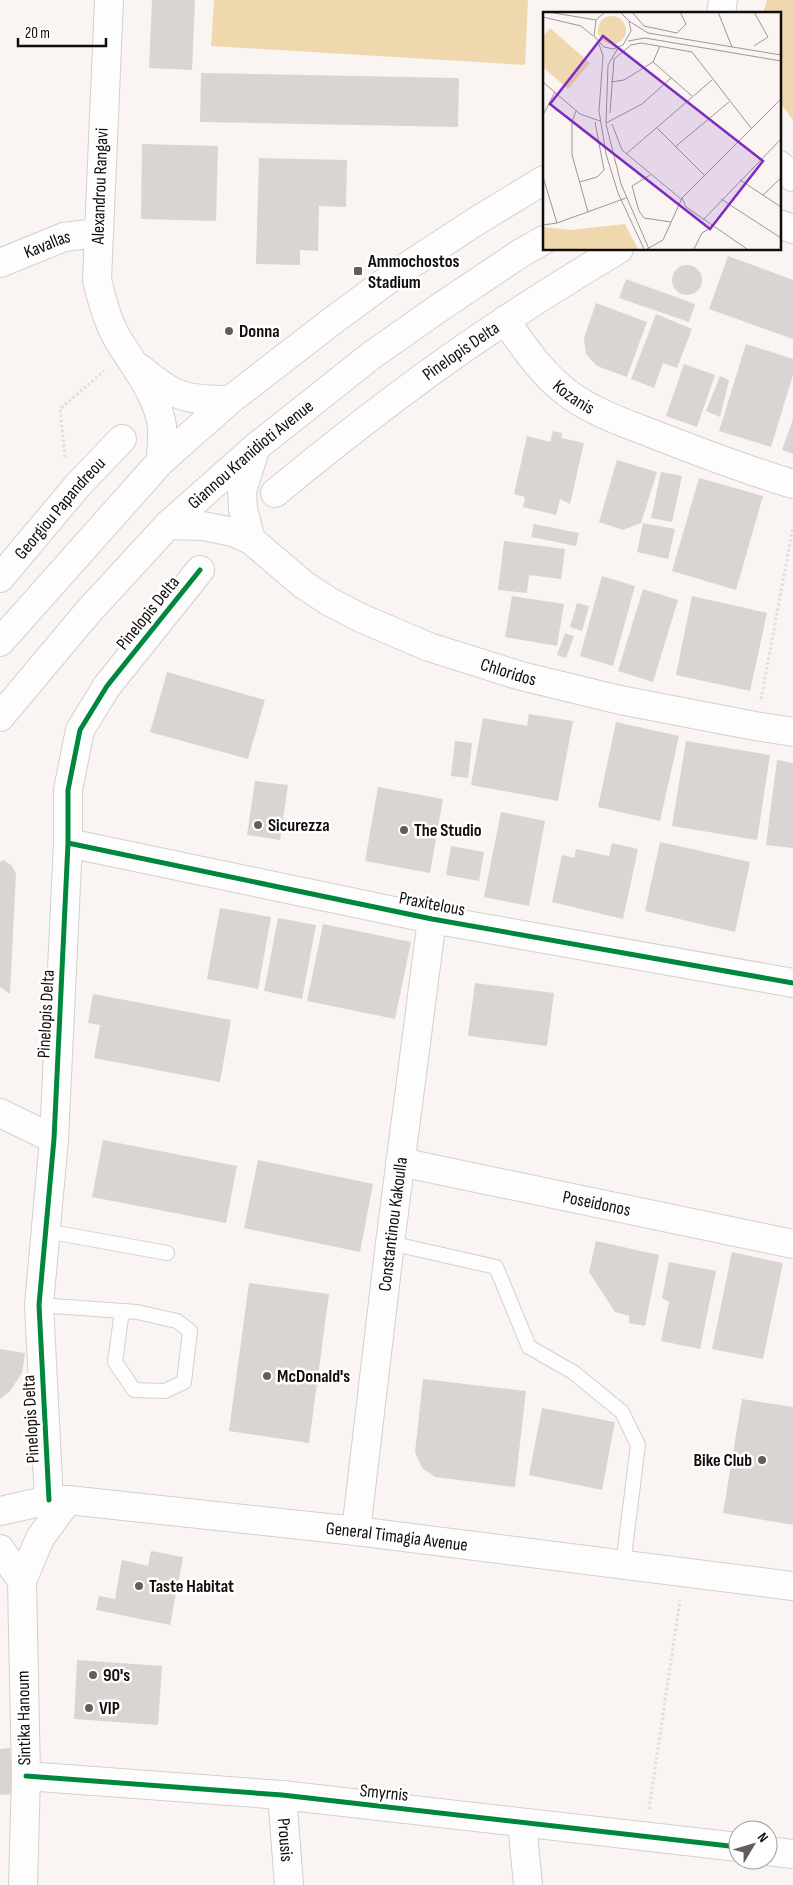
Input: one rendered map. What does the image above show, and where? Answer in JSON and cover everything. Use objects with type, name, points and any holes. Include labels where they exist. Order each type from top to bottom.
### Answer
[{"type":"street","name":"Alexandrou Rangavi","points":[[109,0],[97,280],[106,312],[116,336],[148,388],[157,409],[162,427],[161,461]]},
{"type":"street","points":[[780,166],[793,178]]},
{"type":"street","points":[[780,176],[793,178]]},
{"type":"street","points":[[0,642],[161,461],[230,400],[400,271],[543,181]]},
{"type":"street","points":[[780,224],[793,229]]},
{"type":"street","name":"Kavallas","points":[[0,263],[64,237],[98,232]]},
{"type":"street","name":"Giannou Kranidioti Avenue","points":[[0,717],[88,612],[168,525],[256,447],[372,356],[439,308],[521,253],[543,241]]},
{"type":"street","points":[[505,320],[617,250]]},
{"type":"street","name":"Kozanis","points":[[505,320],[532,358],[551,378],[569,394],[591,408],[685,447],[793,484]]},
{"type":"street","name":"Pinelopis Delta","points":[[275,493],[320,456],[405,392],[505,320]]},
{"type":"street","name":"Alexandrou Rangavi","points":[[130,357],[162,387],[180,396],[200,400],[230,400]]},
{"type":"street","name":"Georgiou Papandreou","points":[[0,578],[69,495],[122,439]]},
{"type":"street","points":[[251,540],[243,509],[242,491],[256,447]]},
{"type":"street","name":"Chloridos","points":[[168,525],[203,526],[232,532],[251,540],[304,585],[330,602],[361,618],[429,647],[521,676],[620,700],[793,732]]},
{"type":"street","name":"Pinelopis Delta","points":[[58,1500],[39,1305],[54,1139],[68,844],[68,790],[80,730],[107,686],[200,570]]},
{"type":"street","name":"Praxitelous","points":[[68,844],[432,918],[793,983]]},
{"type":"street","name":"Constantinou Kakoulla","points":[[356,1531],[400,1162],[432,918]]},
{"type":"street","points":[[0,1113],[54,1139]]},
{"type":"street","name":"Poseidonos","points":[[400,1162],[793,1244]]},
{"type":"street","name":"General Timagia Avenue","points":[[0,1511],[58,1500],[356,1531],[793,1586]]},
{"type":"street","name":"Sintika Hanoum","points":[[23,1885],[26,1776],[22,1580],[58,1500]]},
{"type":"street","points":[[0,1549],[22,1580]]},
{"type":"street","name":"Smyrnis","points":[[26,1776],[282,1796],[728,1846]]},
{"type":"street","name":"Prousis","points":[[282,1796],[289,1885]]},
{"type":"street","points":[[522,1823],[528,1885]]},
{"type":"street","points":[[778,1852],[793,1854]]},
{"type":"street","points":[[0,1875],[18,1885]]},
{"type":"lane","points":[[46,1231],[167,1253]]},
{"type":"lane","points":[[390,1243],[496,1267],[529,1346],[573,1372],[622,1412],[638,1444],[622,1565]]},
{"type":"lane","points":[[39,1305],[137,1312],[177,1321],[190,1331],[184,1382],[165,1391],[134,1390],[115,1362],[122,1311]]},
{"type":"path","points":[[69,495],[60,409],[130,357]]},
{"type":"path","points":[[756,726],[793,526]]},
{"type":"path","points":[[644,1836],[684,1572]]},
{"type":"shaded area","points":[[214,0],[528,0],[525,65],[211,46]]},
{"type":"shaded area","points":[[767,0],[793,0],[793,120],[780,102],[780,12],[764,12]]},
{"type":"building","points":[[152,0],[195,0],[192,70],[149,68]]},
{"type":"building","points":[[201,73],[459,78],[458,127],[200,122]]},
{"type":"building","points":[[142,144],[218,146],[216,221],[141,219]]},
{"type":"building","points":[[259,158],[347,160],[346,207],[319,206],[318,251],[300,250],[300,265],[256,264]]},
{"type":"building","points":[[728,256],[793,280],[793,339],[709,309]]},
{"type":"building","points":[[687,265],[693,266],[701,274],[701,286],[693,294],[687,295],[681,294],[673,286],[672,280],[673,274],[681,266]]},
{"type":"building","points":[[626,279],[695,304],[689,322],[619,298]]},
{"type":"building","points":[[596,303],[647,322],[627,377],[597,366],[586,354],[584,338]]},
{"type":"building","points":[[656,314],[692,329],[677,368],[663,363],[654,388],[631,379]]},
{"type":"building","points":[[746,344],[793,359],[793,375],[771,447],[719,431]]},
{"type":"building","points":[[684,364],[715,375],[697,427],[666,416]]},
{"type":"building","points":[[720,376],[729,380],[720,417],[706,411]]},
{"type":"building","points":[[793,419],[793,454],[782,450]]},
{"type":"building","points":[[553,431],[562,433],[561,438],[584,443],[570,504],[560,499],[556,515],[523,507],[525,497],[514,494],[527,436],[550,442]]},
{"type":"building","points":[[617,460],[657,472],[641,523],[623,530],[599,522]]},
{"type":"building","points":[[661,472],[682,476],[672,522],[651,518]]},
{"type":"building","points":[[699,478],[763,496],[736,590],[672,571]]},
{"type":"building","points":[[643,523],[675,529],[668,559],[637,552]]},
{"type":"building","points":[[534,524],[579,533],[576,546],[531,537]]},
{"type":"building","points":[[504,541],[565,549],[561,579],[529,575],[527,593],[498,590]]},
{"type":"building","points":[[602,576],[635,586],[613,666],[580,656]]},
{"type":"building","points":[[643,589],[678,600],[653,682],[618,671]]},
{"type":"building","points":[[512,596],[564,604],[557,646],[505,637]]},
{"type":"building","points":[[692,596],[767,613],[750,691],[676,675]]},
{"type":"building","points":[[577,603],[589,606],[582,631],[570,627]]},
{"type":"building","points":[[565,633],[574,636],[566,658],[557,655]]},
{"type":"building","points":[[167,672],[265,700],[248,759],[150,732]]},
{"type":"building","points":[[529,714],[573,721],[558,801],[471,785],[483,718],[527,726]]},
{"type":"building","points":[[616,722],[679,736],[660,821],[598,807]]},
{"type":"building","points":[[455,741],[472,743],[468,778],[451,776]]},
{"type":"building","points":[[686,741],[770,755],[757,840],[672,826]]},
{"type":"building","points":[[777,760],[793,763],[793,848],[766,845]]},
{"type":"building","points":[[255,781],[288,785],[280,840],[247,835]]},
{"type":"building","name":"The Studio","points":[[378,787],[443,799],[430,873],[365,861]]},
{"type":"building","points":[[501,812],[545,821],[529,906],[484,897]]},
{"type":"building","points":[[660,842],[750,862],[735,932],[645,911]]},
{"type":"building","points":[[612,843],[638,849],[623,919],[552,902],[562,855],[574,858],[576,849],[609,856]]},
{"type":"building","points":[[451,846],[484,852],[479,881],[446,875]]},
{"type":"building","points":[[3,860],[11,865],[16,873],[10,994],[0,987],[0,862]]},
{"type":"building","points":[[220,908],[271,917],[258,989],[207,979]]},
{"type":"building","points":[[278,918],[316,925],[302,999],[264,991]]},
{"type":"building","points":[[323,924],[411,942],[395,1019],[307,1001]]},
{"type":"building","points":[[475,983],[554,993],[547,1046],[468,1036]]},
{"type":"building","points":[[93,994],[231,1020],[220,1082],[94,1058],[100,1025],[88,1023]]},
{"type":"building","points":[[103,1140],[237,1166],[226,1223],[92,1197]]},
{"type":"building","points":[[258,1160],[373,1184],[360,1252],[244,1228]]},
{"type":"building","points":[[596,1241],[659,1255],[645,1326],[629,1323],[629,1316],[615,1312],[589,1272]]},
{"type":"building","points":[[732,1252],[783,1263],[763,1359],[712,1349]]},
{"type":"building","points":[[669,1262],[716,1271],[700,1349],[661,1341],[669,1302],[662,1298]]},
{"type":"building","points":[[249,1283],[329,1294],[309,1443],[229,1431]]},
{"type":"building","points":[[0,1349],[25,1353],[22,1373],[10,1391],[0,1399]]},
{"type":"building","points":[[423,1379],[526,1391],[515,1487],[435,1477],[422,1468],[415,1452]]},
{"type":"building","name":"Bike Club","points":[[742,1399],[793,1407],[793,1525],[723,1513]]},
{"type":"building","points":[[542,1408],[615,1422],[602,1490],[529,1475]]},
{"type":"building","points":[[151,1551],[183,1557],[170,1625],[96,1610],[99,1596],[115,1599],[122,1560],[148,1566]]},
{"type":"building","points":[[77,1660],[162,1666],[158,1725],[74,1719]]},
{"type":"building","points":[[10,1748],[14,1794],[0,1795],[0,1749]]},
{"type":"cycle path","points":[[49,1500],[39,1305],[54,1139],[68,843],[68,790],[80,730],[107,686],[200,570]]},
{"type":"cycle path","points":[[68,843],[432,919],[793,983]]},
{"type":"cycle path","points":[[26,1776],[282,1795],[728,1846]]},
{"type":"place","name":"Ammochostos Stadium","points":[[358,271]]},
{"type":"place","name":"Donna","points":[[229,331]]},
{"type":"place","name":"Sicurezza","points":[[258,825]]},
{"type":"place","name":"The Studio","points":[[404,830]]},
{"type":"place","name":"McDonald's","points":[[267,1376]]},
{"type":"place","name":"Bike Club","points":[[762,1460]]},
{"type":"place","name":"Taste Habitat","points":[[139,1586]]},
{"type":"place","name":"90's","points":[[93,1675]]},
{"type":"place","name":"VIP","points":[[89,1708]]}]
